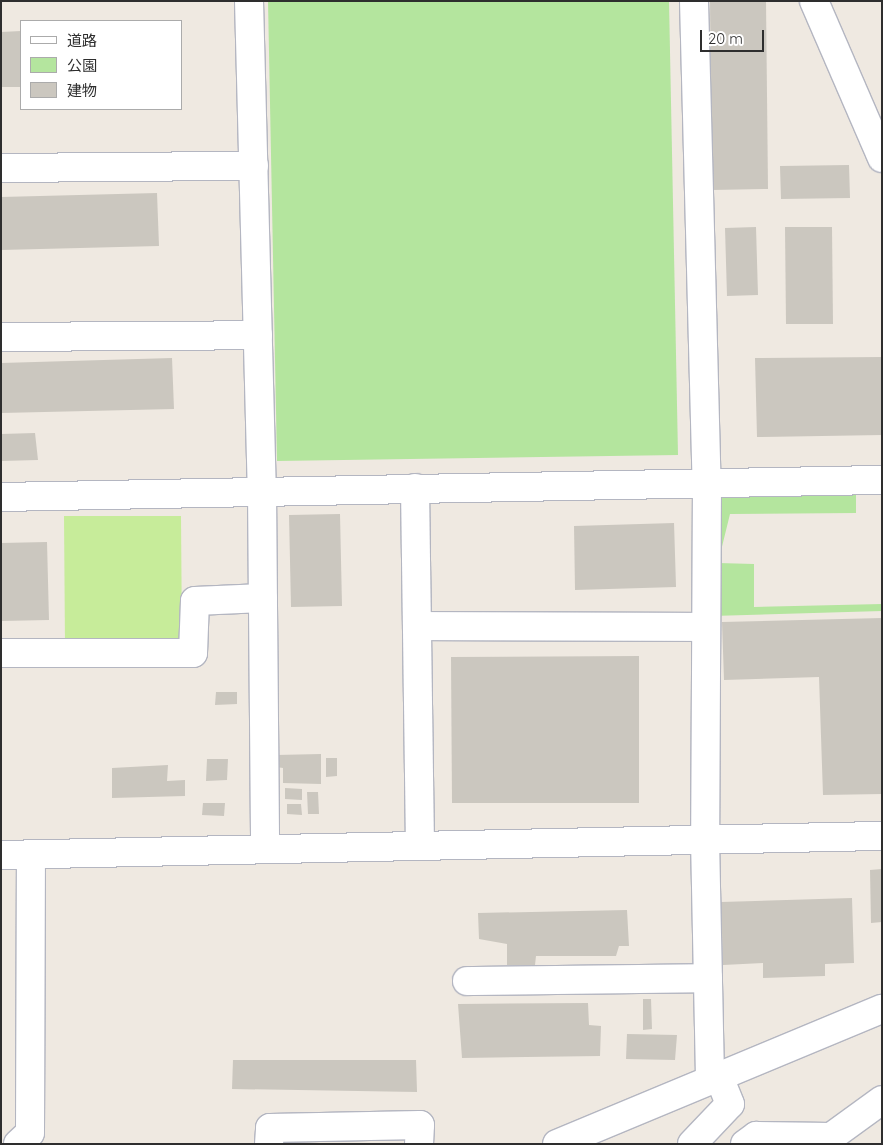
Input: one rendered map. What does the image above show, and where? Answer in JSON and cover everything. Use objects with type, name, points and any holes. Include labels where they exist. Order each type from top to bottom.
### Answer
[{"type":"lane","points":[[249,1],[262,491],[265,848]]},
{"type":"lane","points":[[692,1144],[730,1104],[714,1079],[708,978],[705,839],[707,483],[694,1]]},
{"type":"lane","points":[[814,1],[882,158]]},
{"type":"lane","points":[[1,168],[254,166]]},
{"type":"lane","points":[[1,337],[258,335]]},
{"type":"lane","points":[[1,497],[882,480]]},
{"type":"lane","points":[[415,488],[420,845]]},
{"type":"lane","points":[[1,653],[193,653],[195,601],[263,598]]},
{"type":"lane","points":[[417,626],[706,627]]},
{"type":"lane","points":[[1,855],[882,836]]},
{"type":"lane","points":[[18,1144],[30,1133],[31,854]]},
{"type":"lane","points":[[467,981],[708,978]]},
{"type":"lane","points":[[558,1144],[882,1009]]},
{"type":"lane","points":[[745,1144],[756,1136],[831,1137],[882,1100]]},
{"type":"lane","points":[[269,1144],[270,1128],[420,1126],[419,1144]]},
{"type":"green space","points":[[268,1],[669,1],[678,455],[277,461]]},
{"type":"green space","points":[[856,489],[856,513],[730,514],[718,563],[754,564],[754,607],[882,604],[882,611],[712,616],[717,491]]},
{"type":"green space","points":[[64,516],[181,516],[182,646],[65,646]]},
{"type":"building","points":[[710,1],[766,1],[768,189],[712,190]]},
{"type":"building","points":[[20,31],[20,87],[1,87],[1,32]]},
{"type":"building","points":[[849,165],[850,198],[781,199],[780,166]]},
{"type":"building","points":[[157,193],[159,246],[1,250],[1,197]]},
{"type":"building","points":[[756,227],[758,295],[727,296],[725,228]]},
{"type":"building","points":[[785,227],[832,227],[833,324],[786,324]]},
{"type":"building","points":[[882,357],[882,435],[757,437],[755,358]]},
{"type":"building","points":[[172,358],[174,409],[1,413],[1,363]]},
{"type":"building","points":[[35,433],[38,460],[1,461],[1,434]]},
{"type":"building","points":[[340,514],[342,606],[291,607],[289,515]]},
{"type":"building","points":[[674,523],[676,587],[575,590],[574,526]]},
{"type":"building","points":[[47,542],[49,620],[1,621],[1,543]]},
{"type":"building","points":[[882,618],[882,794],[823,795],[819,677],[724,680],[722,622]]},
{"type":"building","points":[[639,656],[639,803],[452,803],[451,657]]},
{"type":"building","points":[[216,692],[237,692],[237,704],[215,705]]},
{"type":"building","points":[[321,754],[321,784],[283,783],[283,768],[276,767],[276,755]]},
{"type":"building","points":[[326,758],[337,758],[337,776],[326,777]]},
{"type":"building","points":[[207,759],[228,759],[227,780],[206,781]]},
{"type":"building","points":[[168,765],[167,781],[185,780],[185,796],[112,798],[112,768]]},
{"type":"building","points":[[285,788],[302,789],[302,800],[285,799]]},
{"type":"building","points":[[307,792],[318,792],[319,814],[308,814]]},
{"type":"building","points":[[203,803],[225,803],[224,816],[202,815]]},
{"type":"building","points":[[287,804],[301,804],[302,815],[287,814]]},
{"type":"building","points":[[882,869],[882,922],[871,923],[870,870]]},
{"type":"building","points":[[852,898],[854,963],[825,964],[825,976],[763,978],[763,963],[723,965],[721,902]]},
{"type":"building","points":[[627,910],[629,946],[619,946],[616,956],[536,956],[535,965],[507,965],[507,944],[479,939],[478,913]]},
{"type":"building","points":[[643,999],[651,999],[652,1029],[643,1030]]},
{"type":"building","points":[[588,1003],[589,1025],[601,1026],[600,1056],[462,1058],[458,1004]]},
{"type":"building","points":[[627,1034],[677,1035],[675,1060],[626,1059]]},
{"type":"building","points":[[233,1060],[416,1060],[417,1092],[232,1089]]}]
